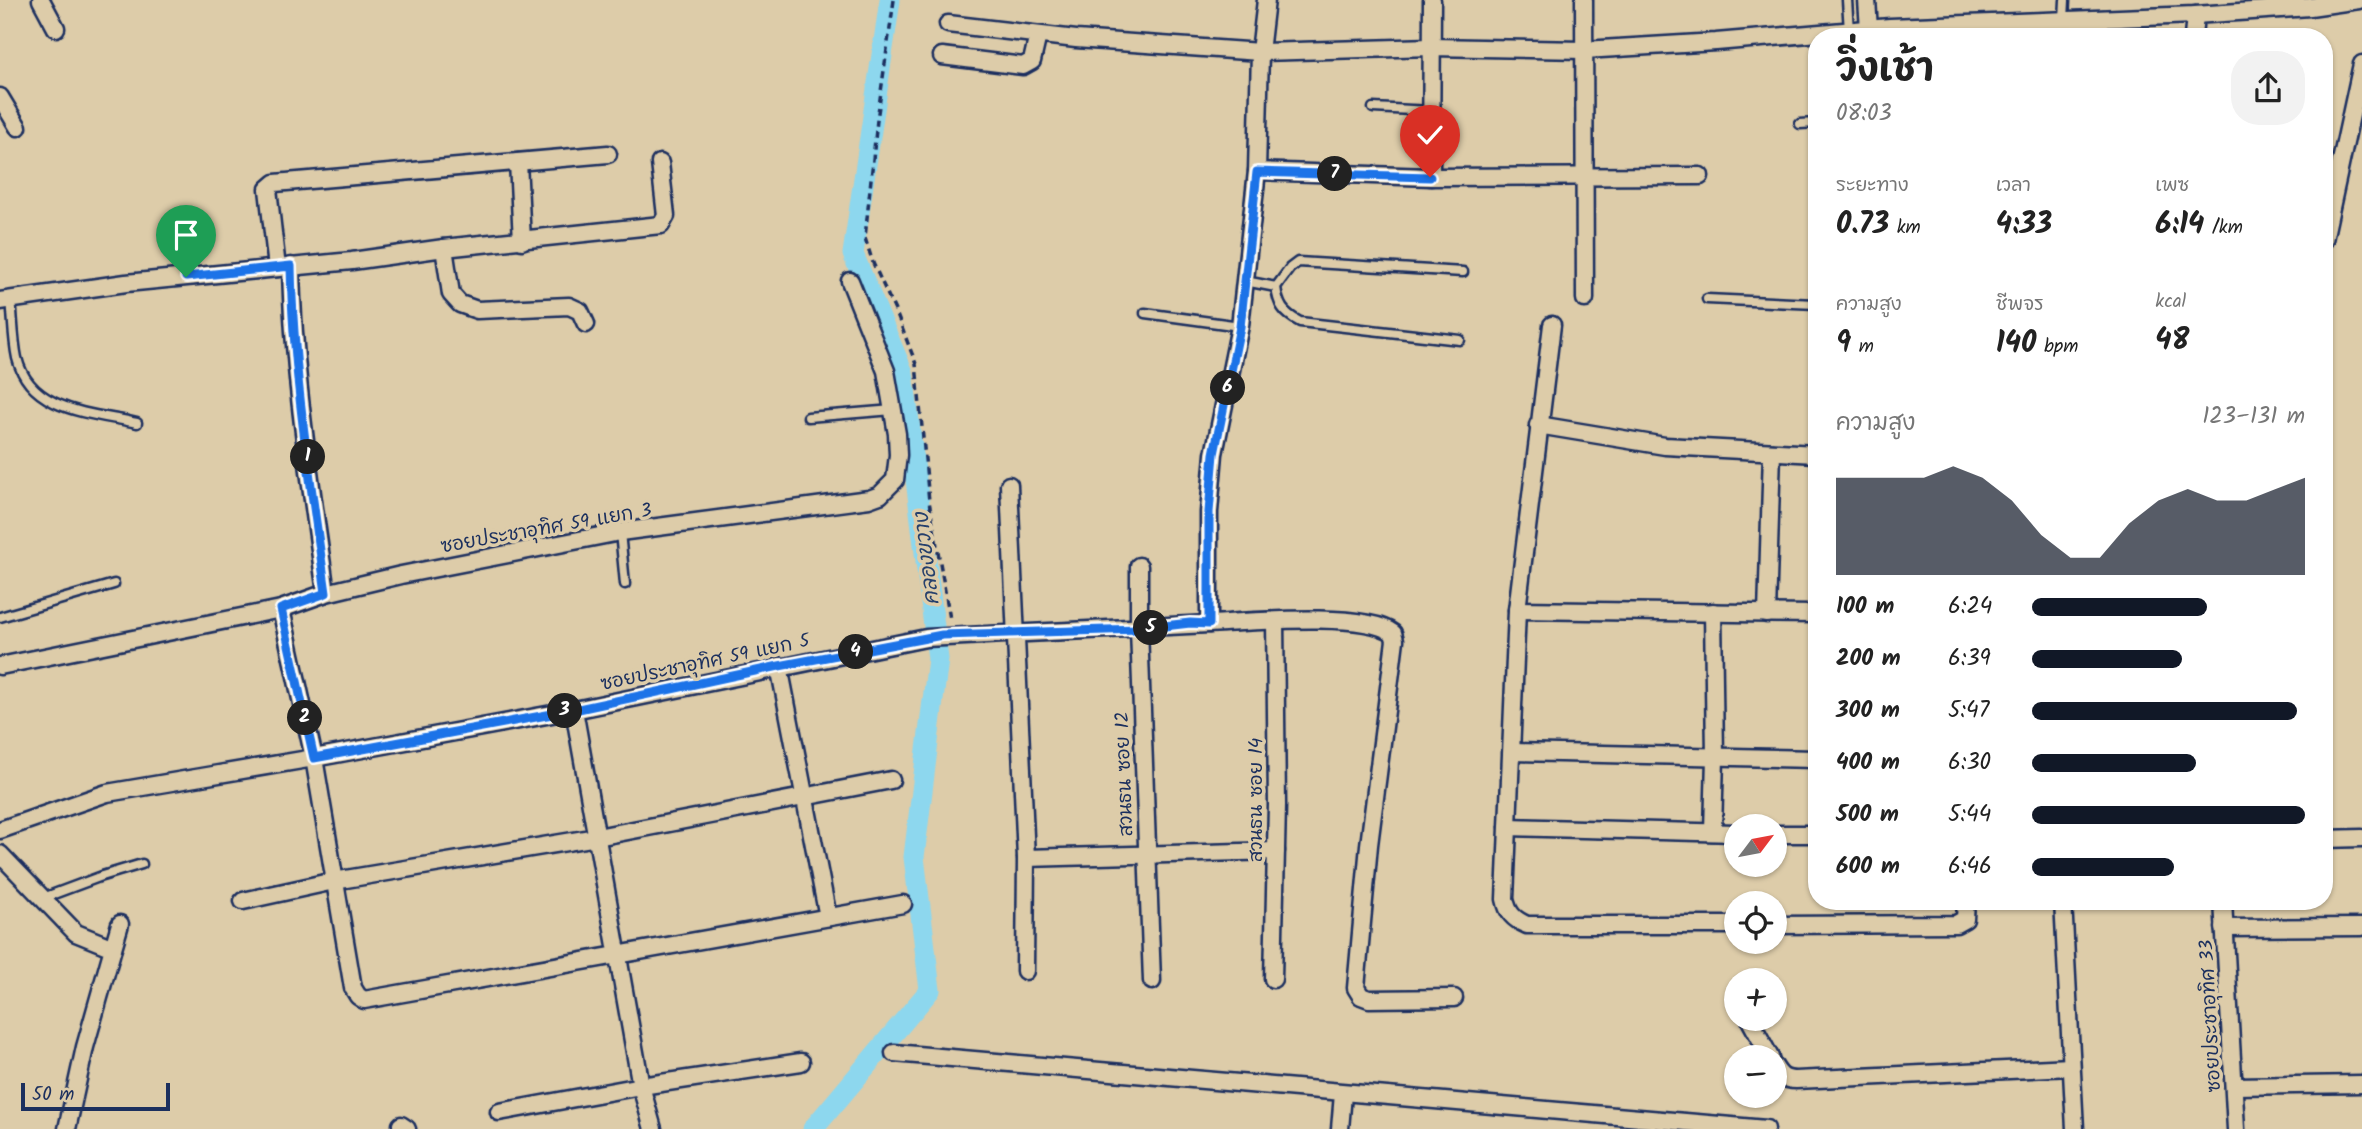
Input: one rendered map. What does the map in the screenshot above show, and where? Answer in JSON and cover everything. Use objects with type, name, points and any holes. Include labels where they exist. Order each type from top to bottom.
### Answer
[{"type":"street","points":[[41,0],[56,28]]},
{"type":"street","points":[[1209,624],[1209,512],[1214,454],[1240,327],[1257,172],[1261,52],[1266,0]]},
{"type":"street","points":[[1430,177],[1432,0]]},
{"type":"street","points":[[1584,0],[1585,299]]},
{"type":"street","points":[[1867,0],[1870,28]]},
{"type":"street","points":[[1947,28],[2064,20],[2172,8],[2196,15],[2310,7],[2359,0]]},
{"type":"street","points":[[2194,28],[2196,15]]},
{"type":"street","points":[[948,24],[1038,35],[1261,52],[1431,47],[1584,50],[1808,34]]},
{"type":"street","points":[[942,56],[1023,66],[1032,61],[1038,35]]},
{"type":"street","points":[[2333,198],[2362,64]]},
{"type":"street","points":[[0,97],[18,127]]},
{"type":"street","points":[[326,593],[297,379],[292,319],[284,267],[269,212],[268,189],[275,183],[608,154]]},
{"type":"street","points":[[518,162],[522,241]]},
{"type":"street","points":[[6,300],[126,283],[352,261],[444,248],[661,225],[666,216],[660,163]]},
{"type":"street","points":[[1257,172],[1430,177],[1700,176]]},
{"type":"street","points":[[444,248],[451,293],[460,304],[477,310],[569,306],[580,311],[586,324]]},
{"type":"street","name":"ซอยประชาอุทิศ 59 แยก 3","points":[[0,666],[281,609],[326,593],[401,575],[620,533],[869,499],[880,495],[895,480],[898,455],[892,410],[886,371],[850,281]]},
{"type":"street","points":[[1552,325],[1517,610],[1505,899],[1507,910],[1515,920],[1527,925],[1724,925]]},
{"type":"street","points":[[1538,425],[1665,446],[1808,454]]},
{"type":"street","points":[[1767,614],[1772,452]]},
{"type":"street","points":[[1009,485],[1026,858],[1025,971]]},
{"type":"street","name":"สวนธน ซอย 12","points":[[1139,566],[1152,981]]},
{"type":"street","points":[[281,609],[314,758],[353,988],[364,1000],[903,904]]},
{"type":"street","points":[[1517,610],[1808,614]]},
{"type":"street","points":[[1713,612],[1713,832]]},
{"type":"street","name":"ซอยประชาอุทิศ 59 แยก 5","points":[[0,830],[107,793],[574,710],[779,666],[941,636],[1317,619],[1378,625],[1394,635],[1361,914],[1356,988],[1361,996],[1368,999],[1454,998]]},
{"type":"street","name":"สวนธน ซอย 14","points":[[1273,979],[1276,851],[1275,621]]},
{"type":"street","points":[[779,666],[828,917]]},
{"type":"street","points":[[574,710],[641,1086],[653,1129]]},
{"type":"street","points":[[1512,752],[1808,760]]},
{"type":"street","points":[[243,901],[334,881],[597,837],[891,780]]},
{"type":"street","points":[[1508,827],[1724,832]]},
{"type":"street","points":[[1787,834],[1808,834]]},
{"type":"street","points":[[2333,839],[2362,838]]},
{"type":"street","points":[[1026,858],[1276,851]]},
{"type":"street","points":[[0,854],[76,933],[113,948]]},
{"type":"street","points":[[1787,925],[1956,924],[1965,919],[1966,910]]},
{"type":"street","points":[[2063,910],[2075,1129]]},
{"type":"street","name":"ซอยประชาอุทิศ 33","points":[[2223,910],[2236,1129]]},
{"type":"street","points":[[67,1129],[85,1047],[120,924]]},
{"type":"street","points":[[2224,928],[2362,927]]},
{"type":"street","points":[[894,1053],[1766,1129]]},
{"type":"street","points":[[499,1112],[641,1086],[801,1062]]},
{"type":"street","points":[[1787,1080],[2071,1067]]},
{"type":"street","points":[[2234,1086],[2362,1084]]},
{"type":"street","points":[[1340,1129],[1343,1094]]},
{"type":"lane","points":[[1847,0],[1849,28]]},
{"type":"lane","points":[[2064,20],[2065,0]]},
{"type":"lane","points":[[1373,108],[1431,111]]},
{"type":"lane","points":[[1800,124],[1808,124]]},
{"type":"lane","points":[[1460,340],[1300,322],[1282,311],[1276,287],[1298,262],[1463,272]]},
{"type":"lane","points":[[1245,281],[1276,287]]},
{"type":"lane","points":[[1707,299],[1808,304]]},
{"type":"lane","points":[[6,300],[17,359],[36,391],[58,406],[137,423]]},
{"type":"lane","points":[[1145,313],[1240,327]]},
{"type":"lane","points":[[808,417],[892,410]]},
{"type":"lane","points":[[620,533],[625,584]]},
{"type":"lane","points":[[0,617],[114,584]]},
{"type":"lane","points":[[43,898],[142,864]]},
{"type":"path","points":[[894,0],[877,120],[865,238],[916,364],[941,636]]},
{"type":"waterway","name":"คลองขวาง","points":[[813,1129],[930,990],[914,857],[938,659],[903,373],[853,254],[890,0]]},
{"type":"route","points":[[186,277],[291,266],[297,379],[326,593],[281,609],[314,758],[574,710],[779,666],[942,635],[1139,629],[1190,623],[1209,624],[1209,512],[1214,454],[1240,327],[1257,172],[1430,177]]}]
